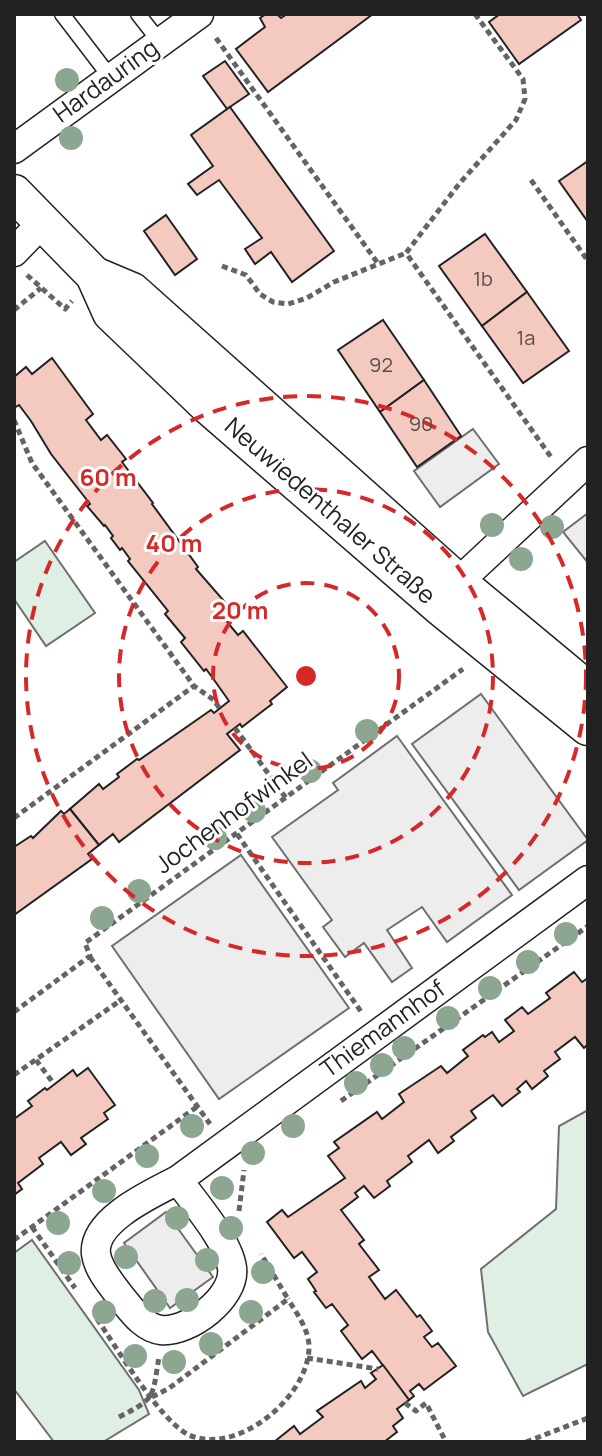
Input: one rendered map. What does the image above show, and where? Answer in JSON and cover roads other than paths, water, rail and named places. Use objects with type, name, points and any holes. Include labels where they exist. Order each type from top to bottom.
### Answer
[{"type":"street","name":"Hardauring","points":[[14,149],[199,14]]},
{"type":"street","name":"Neuwiedenthaler Straße","points":[[14,193],[94,275],[111,313],[206,404],[449,594],[588,690]]},
{"type":"street","points":[[19,262],[42,223]]},
{"type":"street","points":[[449,594],[577,470]]},
{"type":"street","name":"Neuwiedenthaler Straße","points":[[449,594],[487,644],[588,727]]},
{"type":"street","name":"Thiemannhof","points":[[178,1180],[221,1241],[232,1265],[233,1280],[226,1294],[194,1322],[163,1331],[150,1327],[135,1314],[100,1267],[96,1253],[103,1229],[178,1180],[588,880]]},
{"type":"lane","points":[[62,14],[111,78]]},
{"type":"lane","points":[[138,14],[160,42]]}]
